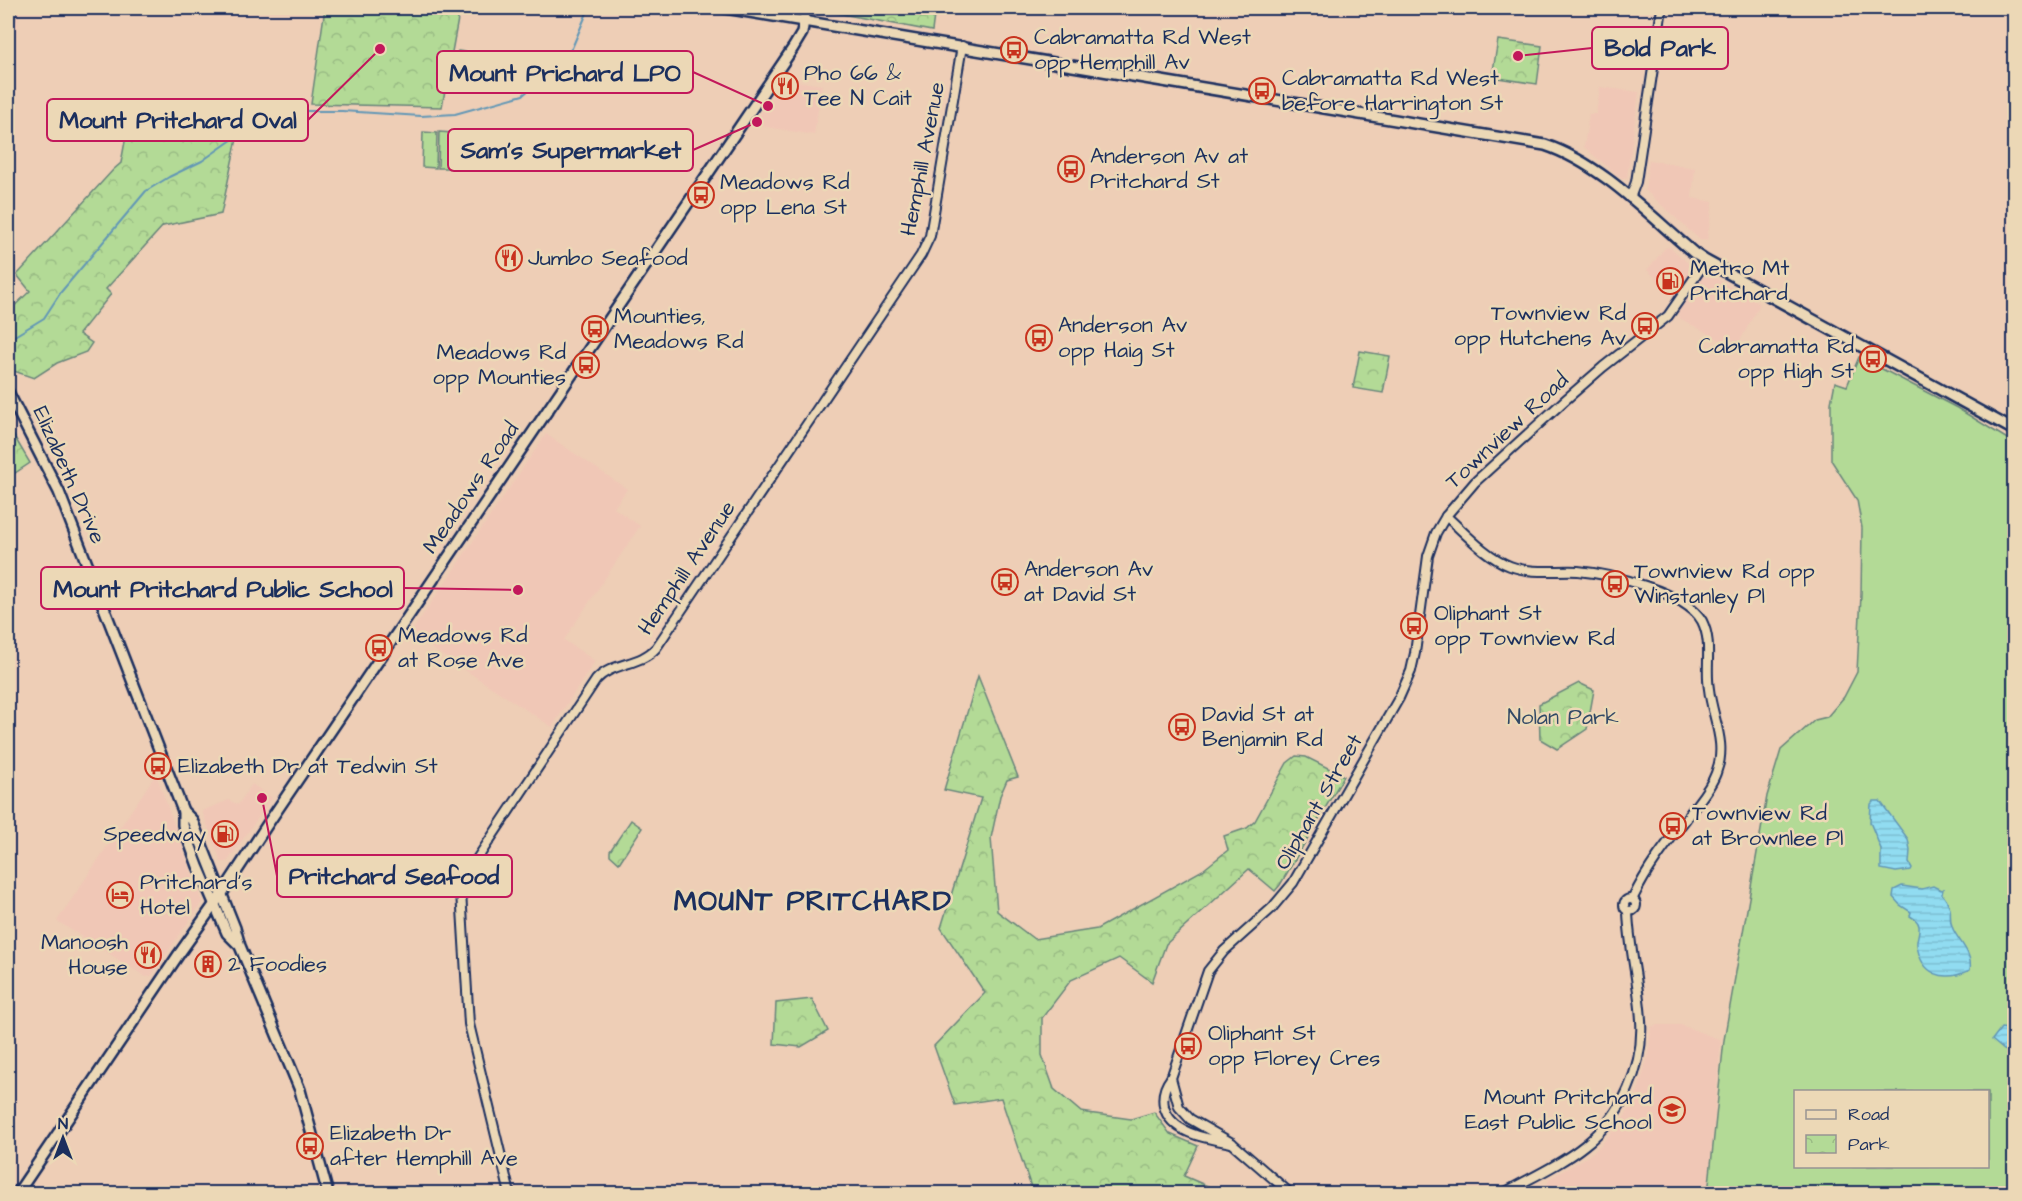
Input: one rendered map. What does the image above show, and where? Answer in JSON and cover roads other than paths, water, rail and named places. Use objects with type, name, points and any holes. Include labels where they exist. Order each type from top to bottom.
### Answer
[{"type":"main road","points":[[725,8],[1545,145],[1584,162],[1706,261],[2014,430]]},
{"type":"main road","name":"Meadows Road","points":[[17,1194],[179,954],[221,896],[793,48],[802,33],[806,8]]},
{"type":"main road","name":"Elizabeth Drive","points":[[8,392],[59,492],[183,811],[183,825],[214,904],[227,933],[240,946]]},
{"type":"main road","name":"Elizabeth Drive","points":[[183,811],[192,820],[221,896],[236,928],[240,946],[300,1089],[328,1194]]},
{"type":"street","points":[[1630,198],[1636,182],[1662,8]]},
{"type":"street","name":"Hemphill Avenue","points":[[510,1194],[469,1024],[461,892],[463,880],[596,680],[608,669],[644,657],[656,648],[921,255],[930,236],[962,46]]},
{"type":"street","name":"Townview Road","points":[[1502,1194],[1587,1144],[1613,1116],[1632,1081],[1639,1055],[1642,1030],[1629,941],[1628,911],[1625,909],[1626,900],[1633,898],[1647,871],[1710,786],[1719,765],[1721,745],[1709,690],[1708,639],[1694,611],[1638,583],[1580,572],[1528,570],[1505,564],[1446,516],[1465,491],[1564,400],[1668,316],[1706,261]]},
{"type":"street","name":"Oliphant Street","points":[[1232,1143],[1196,1134],[1173,1123],[1163,1103],[1164,1090],[1171,1078],[1208,971],[1224,951],[1272,908],[1293,883],[1402,691],[1411,671],[1415,653],[1428,556],[1436,533],[1446,516]]},
{"type":"street","name":"Oliphant Street","points":[[1171,1078],[1176,1100],[1190,1119],[1221,1134],[1291,1194]]},
{"type":"water","points":[[1874,801],[1880,801],[1908,839],[1911,870],[1896,872],[1881,869],[1881,849],[1870,822],[1871,804]]},
{"type":"water","points":[[1902,886],[1922,889],[1933,886],[1943,889],[1942,894],[1950,909],[1951,924],[1968,953],[1970,970],[1943,976],[1935,974],[1923,963],[1917,945],[1918,923],[1910,916],[1911,912],[1893,897],[1894,890]]},
{"type":"water","points":[[2001,1028],[2014,1030],[2014,1052],[2004,1050],[1992,1040]]},
{"type":"waterway","points":[[8,340],[44,318],[61,292],[146,191],[202,161],[236,137],[277,117],[304,111],[421,116],[455,114],[523,95],[550,72],[572,48],[589,8]]},
{"type":"place","name":"Mount Pritchard Oval","points":[[380,49]]},
{"type":"place","name":"Cabramatta Rd West opp Hemphill Av","points":[[1014,50]]},
{"type":"place","name":"Bold Park","points":[[1518,56]]},
{"type":"place","name":"Pho 66 & Tee N Cait","points":[[785,86]]},
{"type":"place","name":"Cabramatta Rd West before Harrington St","points":[[1262,91]]},
{"type":"place","name":"Mount Prichard LPO","points":[[768,106]]},
{"type":"place","name":"Sam's Supermarket","points":[[757,122]]},
{"type":"place","name":"Anderson Av at Pritchard St","points":[[1071,169]]},
{"type":"place","name":"Meadows Rd opp Lena St","points":[[701,195]]},
{"type":"place","name":"Jumbo Seafood","points":[[509,258]]},
{"type":"place","name":"Metro Mt Pritchard","points":[[1670,281]]},
{"type":"place","name":"Townview Rd opp Hutchens Av","points":[[1645,326]]},
{"type":"place","name":"Mounties, Meadows Rd","points":[[595,329]]},
{"type":"place","name":"Anderson Av opp Haig St","points":[[1039,338]]},
{"type":"place","name":"Cabramatta Rd opp High St","points":[[1873,359]]},
{"type":"place","name":"Meadows Rd opp Mounties","points":[[586,365]]},
{"type":"place","name":"Anderson Av at David St","points":[[1005,582]]},
{"type":"place","name":"Townview Rd opp Winstanley Pl","points":[[1615,584]]},
{"type":"place","name":"Mount Pritchard Public School","points":[[518,590]]},
{"type":"place","name":"Oliphant St opp Townview Rd","points":[[1414,626]]},
{"type":"place","name":"Meadows Rd at Rose Ave","points":[[379,648]]},
{"type":"place","name":"David St at Benjamin Rd","points":[[1182,727]]},
{"type":"place","name":"Elizabeth Dr at Tedwin St","points":[[158,766]]},
{"type":"place","name":"Pritchard Seafood","points":[[262,798]]},
{"type":"place","name":"Townview Rd at Brownlee Pl","points":[[1673,826]]},
{"type":"place","name":"Speedway","points":[[225,834]]},
{"type":"place","name":"Pritchard's Hotel","points":[[120,895]]},
{"type":"place","name":"Manoosh House","points":[[148,955]]},
{"type":"place","name":"2 Foodies","points":[[208,964]]},
{"type":"place","name":"Oliphant St opp Florey Cres","points":[[1188,1046]]},
{"type":"place","name":"Mount Pritchard East Public School","points":[[1672,1110]]},
{"type":"place","name":"Elizabeth Dr after Hemphill Ave","points":[[310,1146]]},
{"type":"district","name":"MOUNT PRITCHARD","points":[[813,901]]},
{"type":"park label","name":"Nolan Park","points":[[1563,717]]}]
